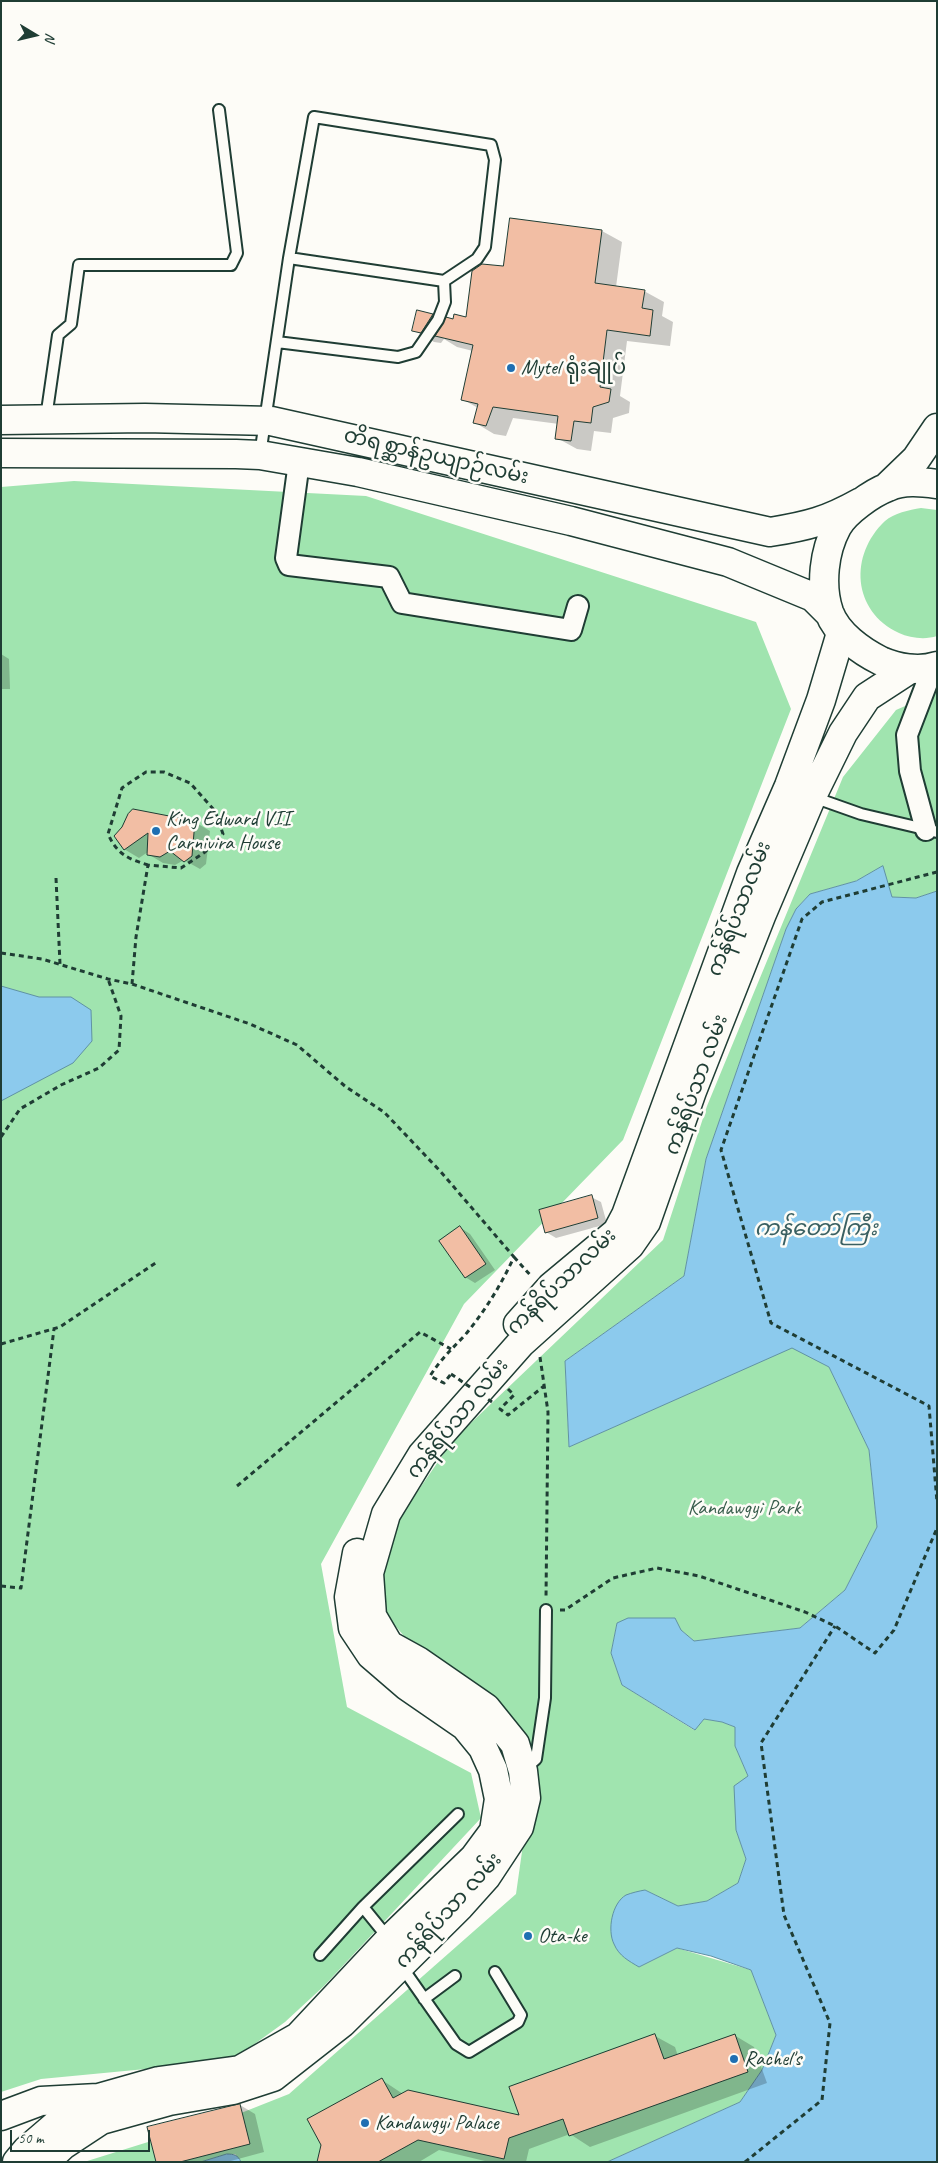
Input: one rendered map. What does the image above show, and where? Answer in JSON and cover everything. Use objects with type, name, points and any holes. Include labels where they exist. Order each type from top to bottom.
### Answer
[{"type":"main road","name":"တိရစ္ဆာန်ဥယျာဉ်လမ်း","points":[[1,420],[145,418],[265,421],[363,440],[770,532],[806,526],[833,518],[861,502]]},
{"type":"main road","points":[[835,623],[824,584],[826,554],[838,526],[861,502],[888,486],[916,459],[937,428]]},
{"type":"main road","name":"တိရစ္ဆာန်ဥယျာဉ်လမ်း","points":[[1,453],[75,452],[260,455],[358,472],[571,520],[728,562],[813,597],[835,623],[866,654],[890,665],[926,667]]},
{"type":"main road","points":[[888,486],[913,482],[937,484]]},
{"type":"main road","name":"ကန်ရိပ်သာလမ်း","points":[[391,1953],[474,1858],[494,1831],[499,1799],[493,1770],[483,1748],[465,1726],[407,1686],[371,1655],[353,1628],[349,1597],[364,1525],[381,1490],[440,1408],[553,1300],[617,1232],[626,1215],[751,872],[800,791],[821,700],[835,623]]},
{"type":"main road","points":[[800,791],[844,733],[867,697],[926,667]]},
{"type":"main road","name":"ကန်ရိပ်သာ လမ်း","points":[[45,2162],[63,2145],[101,2120],[162,2092],[233,2090],[273,2077],[342,2022],[391,1953],[486,1877],[520,1827],[526,1798],[515,1744],[486,1708],[418,1661],[389,1645],[372,1616],[369,1573],[386,1514],[422,1454],[521,1343],[553,1300]]},
{"type":"main road","points":[[493,1770],[521,1766]]},
{"type":"main road","points":[[1,2116],[41,2101],[162,2092]]},
{"type":"main road","points":[[17,2162],[27,2150],[55,2126],[99,2098]]},
{"type":"street","points":[[300,462],[286,558],[289,564],[389,577],[402,603],[571,630],[578,606]]},
{"type":"street","points":[[926,667],[907,735],[910,771],[931,831]]},
{"type":"lane","points":[[46,420],[58,335],[71,324],[79,265],[231,265],[237,253],[219,110]]},
{"type":"lane","points":[[260,455],[289,258],[314,116],[491,145],[494,160],[485,247],[473,262],[444,281],[289,258]]},
{"type":"lane","points":[[277,342],[398,357],[416,352],[438,320],[445,302],[444,281]]},
{"type":"lane","points":[[800,791],[861,814],[931,831]]},
{"type":"lane","points":[[521,1766],[536,1759],[545,1698],[546,1610]]},
{"type":"lane","points":[[320,1954],[363,1907],[458,1814]]},
{"type":"lane","points":[[363,1907],[391,1953],[456,2044],[469,2052],[518,2022],[521,2016],[496,1972]]},
{"type":"lane","points":[[424,1998],[455,1976]]},
{"type":"path","points":[[146,772],[164,772],[190,783],[215,811],[222,834],[205,852],[181,868],[148,865],[128,858],[113,844],[108,834],[122,788],[146,772]]},
{"type":"path","points":[[132,984],[136,937],[148,865]]},
{"type":"path","points":[[937,872],[822,902],[802,919],[721,1150],[771,1323],[929,1406],[937,1502]]},
{"type":"path","points":[[56,878],[60,964]]},
{"type":"path","points":[[1,953],[42,959],[108,979],[132,984],[250,1024],[297,1045],[346,1087],[384,1112],[441,1172],[514,1257],[502,1284],[465,1334],[442,1358],[430,1376],[444,1383],[451,1374],[492,1402]]},
{"type":"path","points":[[1,1137],[20,1109],[61,1085],[99,1068],[119,1050],[121,1016],[108,979]]},
{"type":"path","points":[[1,1344],[60,1327],[157,1262]]},
{"type":"path","points":[[1,1586],[20,1588],[54,1329]]},
{"type":"path","points":[[237,1486],[420,1332],[451,1349]]},
{"type":"path","points":[[539,1350],[548,1412],[546,1610],[565,1610],[613,1578],[657,1568],[699,1576],[804,1612],[835,1626],[875,1653],[894,1630],[937,1528]]},
{"type":"path","points":[[500,1409],[508,1415],[544,1386]]},
{"type":"path","points":[[745,2162],[822,2100],[830,2023],[784,1915],[761,1743],[835,1626]]},
{"type":"green space","points":[[74,481],[366,496],[756,622],[791,709],[623,1140],[464,1304],[321,1564],[347,1707],[471,1773],[481,1818],[324,1986],[285,2022],[238,2056],[177,2066],[41,2079],[1,2092],[1,487]]},
{"type":"green space","points":[[921,508],[937,510],[937,636],[923,638],[903,635],[883,623],[872,611],[864,597],[861,582],[861,566],[865,550],[873,535],[885,521],[893,516]]},
{"type":"green space","name":"Kandawgyi Park","points":[[937,692],[937,891],[916,898],[892,897],[882,867],[856,881],[810,894],[796,909],[786,929],[706,1159],[684,1276],[565,1361],[569,1447],[793,1347],[829,1367],[869,1450],[877,1527],[845,1590],[800,1628],[694,1641],[681,1630],[617,1623],[611,1653],[622,1685],[694,1730],[704,1719],[722,1722],[735,1727],[735,1746],[748,1776],[736,1830],[746,1859],[738,1883],[707,1901],[678,1906],[645,1890],[639,1967],[677,1948],[751,1970],[776,2035],[762,2070],[740,2102],[607,2162],[241,2162],[235,2154],[227,2154],[201,2162],[84,2162],[241,2113],[289,2094],[516,1894],[531,1788],[505,1712],[420,1655],[387,1616],[382,1580],[387,1552],[402,1514],[453,1440],[663,1240],[707,1106],[843,777],[896,710]]},
{"type":"water","name":"ကန်တော်ကြီး","points":[[883,866],[892,897],[916,898],[937,891],[937,2162],[607,2162],[740,2102],[762,2070],[776,2035],[751,1970],[711,1956],[677,1948],[639,1967],[621,1955],[614,1944],[611,1932],[612,1917],[617,1904],[626,1895],[645,1890],[678,1906],[707,1901],[738,1883],[746,1859],[736,1830],[734,1786],[748,1776],[735,1746],[735,1727],[722,1722],[704,1719],[695,1730],[622,1685],[611,1653],[617,1623],[628,1618],[675,1618],[681,1630],[694,1641],[800,1628],[845,1590],[877,1527],[869,1450],[829,1367],[792,1348],[569,1447],[565,1361],[684,1276],[706,1159],[786,929],[796,909],[810,894],[856,881]]},
{"type":"water","points":[[1,986],[39,997],[71,997],[91,1010],[92,1041],[73,1063],[1,1101]]},
{"type":"water","points":[[227,2154],[236,2155],[241,2162],[201,2162]]},
{"type":"building","points":[[510,218],[602,230],[595,283],[645,290],[642,308],[653,310],[650,336],[607,330],[600,387],[611,389],[609,402],[593,407],[591,423],[574,421],[571,441],[555,439],[558,416],[493,407],[486,426],[473,423],[478,404],[461,400],[473,345],[435,336],[446,317],[453,319],[454,314],[466,317],[472,271],[482,264],[503,266]]},
{"type":"building","points":[[417,310],[433,314],[421,333],[412,331]]},
{"type":"building","name":"King Edward VII Carnivira House","points":[[133,809],[195,821],[192,856],[184,862],[170,851],[160,857],[147,855],[148,833],[124,850],[114,836]]},
{"type":"building","points":[[592,1195],[598,1218],[545,1233],[539,1210]]},
{"type":"building","points":[[460,1226],[486,1264],[465,1278],[439,1241]]},
{"type":"building","points":[[655,2034],[664,2059],[735,2034],[748,2072],[569,2136],[563,2119],[509,2138],[504,2159],[418,2140],[378,2162],[317,2162],[321,2145],[307,2119],[382,2078],[393,2098],[408,2090],[519,2115],[509,2087]]},
{"type":"building","points":[[240,2104],[250,2144],[180,2162],[156,2162],[147,2127]]},
{"type":"place","name":"Mytel ရုံးချုပ်","points":[[511,368]]},
{"type":"place","name":"King Edward VII Carnivira House","points":[[156,831]]},
{"type":"place","name":"Ota-ke","points":[[528,1936]]},
{"type":"place","name":"Rachel's","points":[[734,2059]]},
{"type":"place","name":"Kandawgyi Palace","points":[[365,2123]]}]
